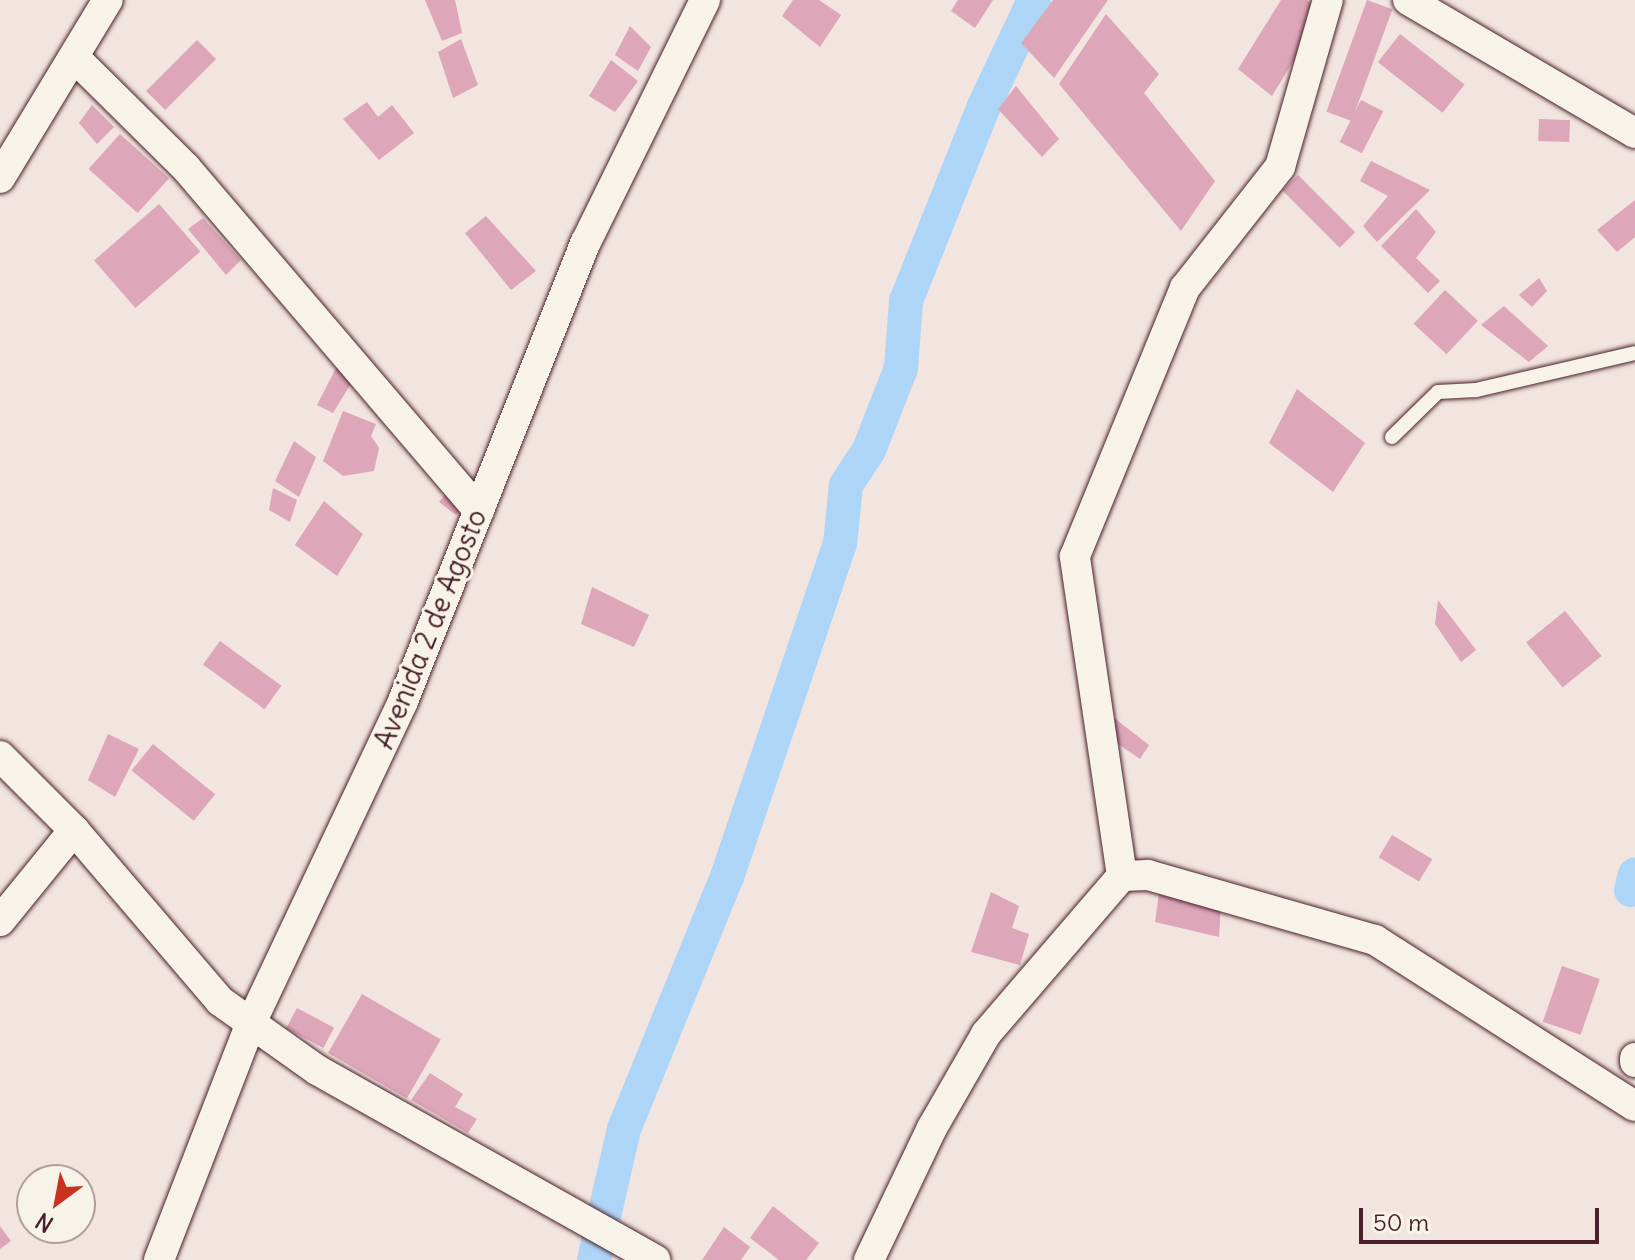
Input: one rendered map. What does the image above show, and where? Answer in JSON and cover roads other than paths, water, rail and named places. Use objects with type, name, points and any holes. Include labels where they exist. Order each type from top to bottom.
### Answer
[{"type":"street","points":[[0,178],[76,59],[108,0]]},
{"type":"street","name":"Avenida 2 de Agosto","points":[[159,1260],[251,1023],[403,701],[586,242],[705,0]]},
{"type":"street","points":[[1122,876],[1075,556],[1185,288],[1280,167],[1328,0]]},
{"type":"street","points":[[1408,0],[1635,133]]},
{"type":"street","points":[[76,59],[186,168],[479,511]]},
{"type":"street","points":[[0,756],[74,830],[220,1001],[317,1070],[655,1260]]},
{"type":"street","points":[[0,921],[74,830]]},
{"type":"street","points":[[869,1260],[932,1128],[986,1034],[1122,876],[1148,875],[1375,940],[1635,1106]]},
{"type":"lane","points":[[1392,437],[1438,392],[1476,390],[1635,353]]},
{"type":"waterway","points":[[594,1260],[624,1129],[727,877],[840,544],[846,485],[869,450],[901,368],[906,301],[984,106],[1034,0]]},
{"type":"waterway","points":[[1631,890],[1635,874]]}]
